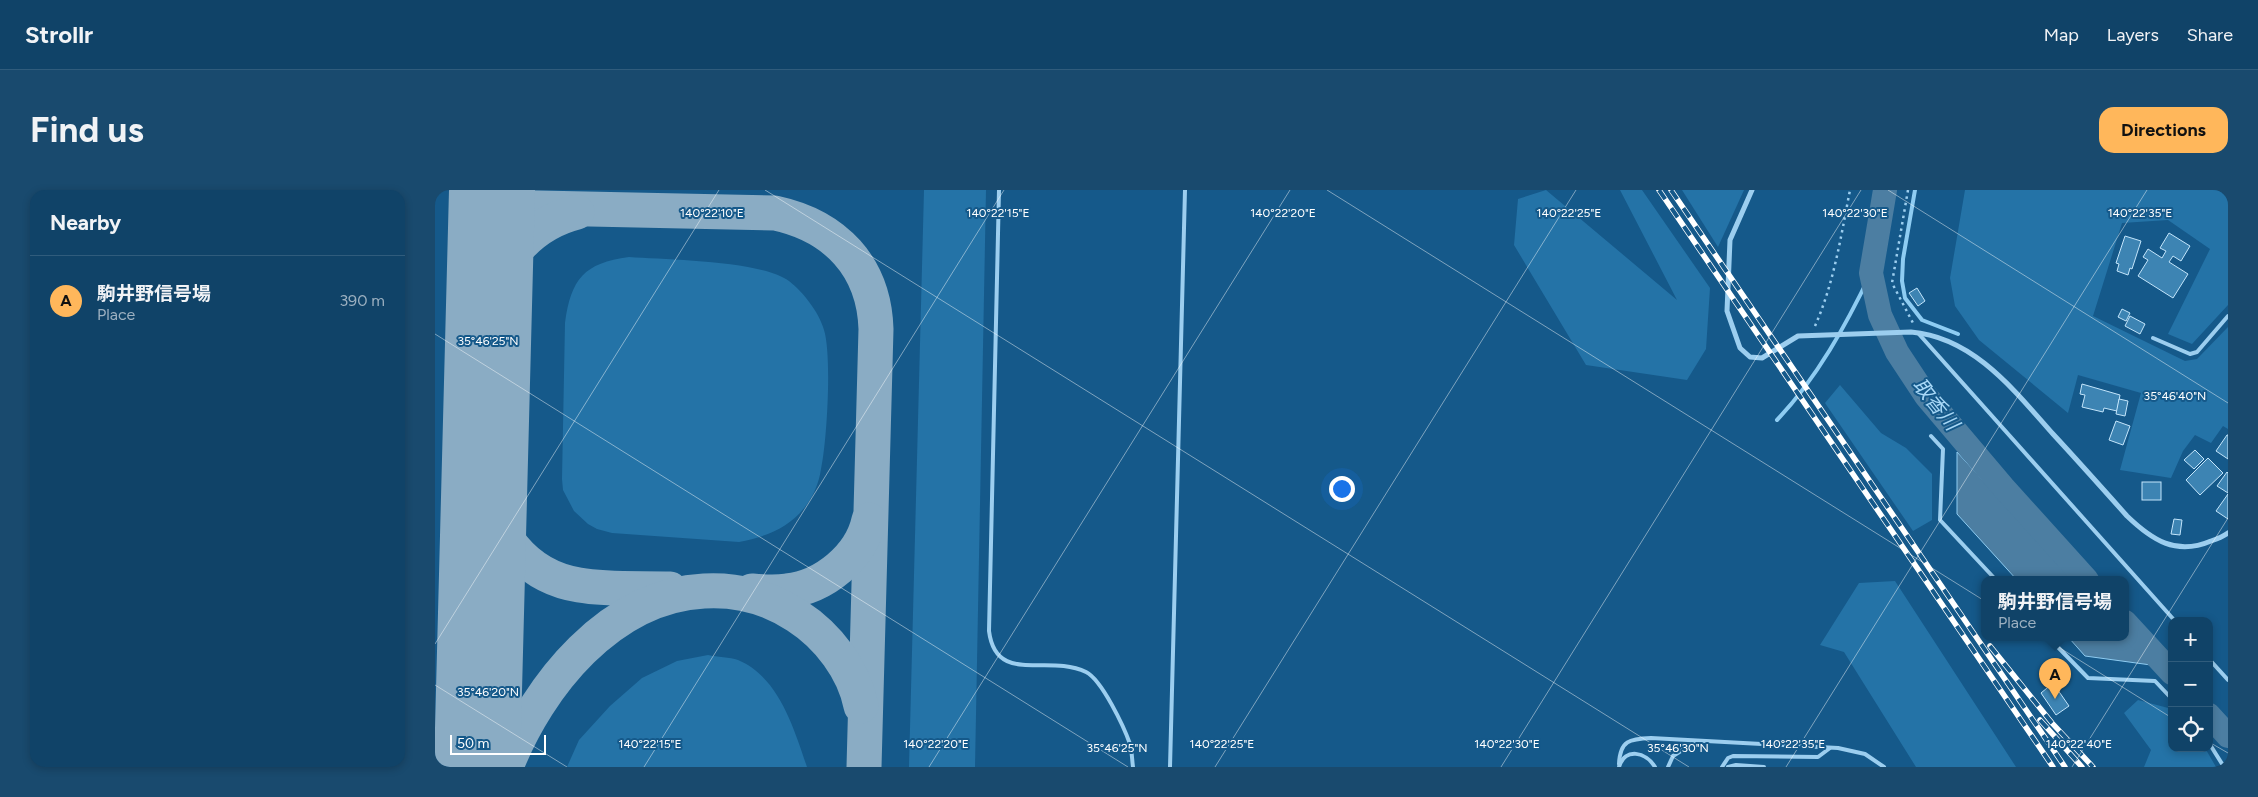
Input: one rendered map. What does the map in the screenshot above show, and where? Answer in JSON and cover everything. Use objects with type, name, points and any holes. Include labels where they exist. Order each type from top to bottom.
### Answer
[{"type":"street","points":[[1752,190],[1730,240],[1727,311],[1740,348],[1750,357],[1763,358],[1798,336],[1917,332],[1947,340],[1975,355],[2008,383],[2127,516],[2146,534],[2165,543],[2184,548],[2204,544],[2228,533]]},
{"type":"street","points":[[2223,767],[2228,763]]},
{"type":"lane","points":[[999,190],[989,621],[991,645],[997,656],[1007,663],[1060,664],[1073,666],[1089,673],[1100,686],[1123,728],[1130,745],[1133,767]]},
{"type":"lane","points":[[1170,767],[1185,190]]},
{"type":"lane","points":[[2153,338],[2190,354],[2197,352],[2228,316]]},
{"type":"lane","points":[[1917,332],[2171,617]]},
{"type":"lane","points":[[1931,436],[1943,449],[1940,520],[1992,576]]},
{"type":"lane","points":[[2052,641],[2089,678],[2155,681],[2168,695]]},
{"type":"lane","points":[[2212,662],[2228,680]]},
{"type":"lane","points":[[1619,766],[1619,751],[1634,739],[1683,738],[1697,742],[1830,748],[1865,754],[1884,767]]},
{"type":"lane","points":[[1668,767],[1673,756],[1689,744],[1697,742]]},
{"type":"lane","points":[[1722,767],[1728,758],[1733,756],[1818,757],[1830,748]]},
{"type":"lane","points":[[2213,750],[2223,767]]},
{"type":"lane","points":[[1619,766],[1624,757],[1631,753],[1638,753],[1647,758],[1655,767]]},
{"type":"lane","points":[[1728,767],[1736,765],[1764,767]]},
{"type":"path","points":[[1813,335],[1836,263],[1850,190]]},
{"type":"path","points":[[1908,190],[1892,283],[1908,317],[1916,328],[1925,333]]},
{"type":"shaded area","points":[[924,190],[986,190],[975,767],[909,767]]},
{"type":"shaded area","points":[[1546,190],[1677,300],[1620,190],[1642,190],[1710,288],[1706,349],[1687,380],[1586,365],[1514,245],[1518,199]]},
{"type":"shaded area","points":[[1682,190],[1744,190],[1718,247]]},
{"type":"shaded area","points":[[1965,190],[2228,190],[2228,305],[2192,344],[2168,334],[2210,249],[2168,220],[2122,223],[2093,316],[2185,361],[2197,359],[2228,327],[2228,429],[2223,426],[2211,443],[2195,435],[2183,451],[2171,478],[2120,470],[2141,393],[2078,375],[2068,413],[1979,340],[1955,306],[1950,278]]},
{"type":"shaded area","points":[[629,257],[712,262],[757,269],[775,274],[789,281],[805,297],[822,323],[828,358],[828,399],[819,479],[811,499],[805,507],[791,521],[775,531],[739,542],[612,533],[597,529],[588,524],[574,511],[563,490],[562,479],[565,323],[568,308],[571,295],[582,276],[601,264]]},
{"type":"shaded area","points":[[1840,385],[1881,433],[1906,448],[1932,474],[1932,520],[1913,531],[1825,403]]},
{"type":"shaded area","points":[[1957,452],[2070,576],[2013,576],[1957,514]]},
{"type":"shaded area","points":[[1895,581],[2016,767],[1916,767],[1844,652],[1820,645],[1859,583]]},
{"type":"shaded area","points":[[2129,640],[2151,665],[2085,656],[2072,641]]},
{"type":"shaded area","points":[[708,655],[738,660],[752,668],[764,679],[783,706],[797,737],[807,767],[567,767],[579,740],[610,706],[642,678],[677,661]]},
{"type":"shaded area","points":[[2138,700],[2168,708],[2168,752],[2207,752],[2216,767],[2144,767],[2151,750],[2124,713]]},
{"type":"building","points":[[2169,233],[2190,246],[2181,261],[2173,256],[2169,262],[2188,274],[2173,298],[2138,276],[2148,260],[2143,257],[2148,249],[2162,258],[2166,251],[2160,248]]},
{"type":"building","points":[[2125,236],[2141,241],[2132,269],[2130,268],[2128,275],[2117,271],[2119,264],[2116,263]]},
{"type":"building","points":[[1917,288],[1925,301],[1918,306],[1909,293]]},
{"type":"building","points":[[2122,309],[2130,313],[2126,321],[2118,317]]},
{"type":"building","points":[[2130,316],[2145,324],[2140,334],[2125,326]]},
{"type":"building","points":[[2082,384],[2120,395],[2117,411],[2104,408],[2103,412],[2082,407],[2085,395],[2080,394]]},
{"type":"building","points":[[2119,399],[2128,401],[2125,416],[2116,414]]},
{"type":"building","points":[[2116,421],[2130,426],[2123,445],[2109,440]]},
{"type":"building","points":[[2228,435],[2228,459],[2216,451]]},
{"type":"building","points":[[2195,450],[2204,459],[2194,469],[2184,460]]},
{"type":"building","points":[[2208,458],[2223,473],[2200,495],[2186,480]]},
{"type":"building","points":[[2228,473],[2228,493],[2217,486]]},
{"type":"building","points":[[2142,482],[2161,482],[2161,500],[2142,500]]},
{"type":"building","points":[[2228,494],[2228,519],[2216,511]]},
{"type":"building","points":[[2174,519],[2182,520],[2180,535],[2171,534]]},
{"type":"building","points":[[2053,683],[2069,706],[2056,715],[2041,693]]},
{"type":"waterway","name":"取香川","points":[[1885,190],[1871,273],[1880,315],[1897,352],[1926,396],[2003,487],[2083,576]]},
{"type":"waterway","points":[[1915,190],[1903,259],[1902,281],[1905,298],[1922,320],[1958,334]]},
{"type":"waterway","points":[[1777,420],[1818,369],[1871,273]]},
{"type":"waterway","name":"取香川","points":[[2129,626],[2168,669]]},
{"type":"waterway","name":"取香川","points":[[2213,719],[2228,736]]},
{"type":"taxiway","points":[[492,207],[775,213],[796,219],[816,228],[833,239],[847,252],[859,268],[868,286],[874,306],[876,329],[864,767]]},
{"type":"taxiway","points":[[489,305],[501,273],[520,246],[545,225],[577,212]]},
{"type":"taxiway","points":[[484,479],[488,498],[503,533],[514,548],[542,572],[559,580],[590,587],[670,589]]},
{"type":"taxiway","points":[[752,591],[787,591],[801,588],[827,577],[839,568],[858,546],[865,534],[869,520]]},
{"type":"taxiway","points":[[506,767],[520,736],[537,706],[558,677],[582,650],[608,627],[638,609],[670,597],[704,591],[741,593],[753,596],[776,604],[808,624],[829,644],[846,667],[858,693],[861,706]]},
{"type":"runway","points":[[477,767],[492,190]]},
{"type":"railway","points":[[1659,190],[2053,767]]},
{"type":"railway","points":[[1671,190],[2065,767]]},
{"type":"railway","points":[[1990,646],[2052,723],[2093,767]]},
{"type":"railway","points":[[2040,720],[2082,767]]},
{"type":"place","name":"駒井野信号場","points":[[2055,699]]}]
